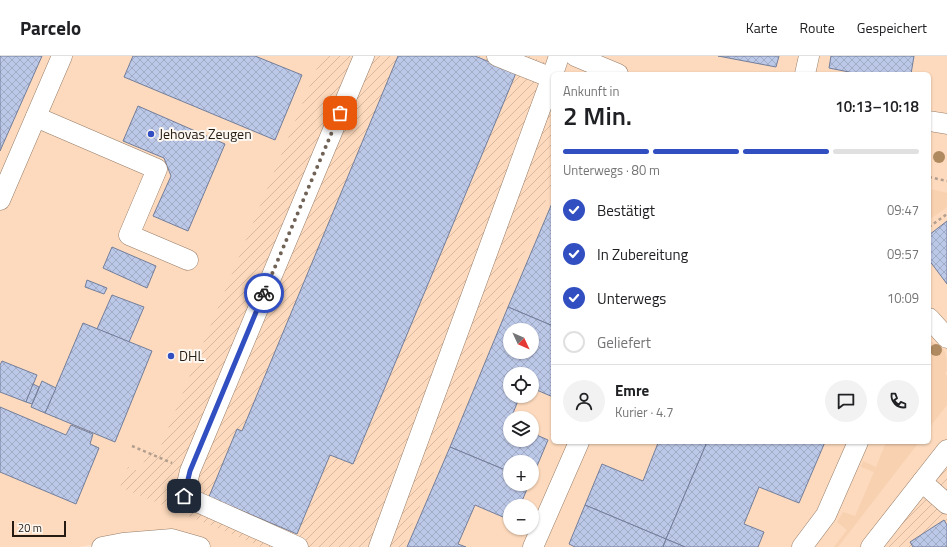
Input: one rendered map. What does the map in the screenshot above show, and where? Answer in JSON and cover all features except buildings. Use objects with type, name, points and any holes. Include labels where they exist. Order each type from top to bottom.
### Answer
[{"type":"street","points":[[0,200],[62,56]]},
{"type":"street","points":[[298,547],[184,496],[190,471],[364,56]]},
{"type":"street","points":[[497,56],[551,74]]},
{"type":"street","points":[[554,72],[560,56]]},
{"type":"street","points":[[575,56],[613,72]]},
{"type":"street","points":[[805,72],[809,56]]},
{"type":"street","points":[[379,547],[551,80]]},
{"type":"street","points":[[36,117],[157,169],[128,235],[188,260]]},
{"type":"street","points":[[931,120],[947,124]]},
{"type":"street","points":[[931,320],[947,338]]},
{"type":"street","points":[[533,547],[578,444]]},
{"type":"street","points":[[802,547],[826,515],[857,444]]},
{"type":"street","points":[[871,547],[947,450]]},
{"type":"street","points":[[922,482],[947,504]]},
{"type":"street","points":[[102,547],[130,542],[172,539],[200,547]]},
{"type":"path","points":[[931,177],[947,181]]},
{"type":"path","points":[[931,226],[947,214]]},
{"type":"shaded area","points":[[0,56],[947,56],[947,443],[867,547],[209,547],[170,531],[79,547],[0,547]]},
{"type":"shaded area","points":[[322,56],[529,56],[569,72],[551,72],[551,188],[403,547],[262,547],[120,487],[128,467],[140,471],[149,450],[158,453]]},
{"type":"shaded area","points":[[931,189],[947,193],[947,207],[931,219]]},
{"type":"shaded area","points":[[931,342],[939,345],[945,352],[947,361],[947,371],[945,373],[947,376],[947,405],[931,425]]},
{"type":"shaded area","points":[[885,444],[917,444],[838,547],[834,547],[847,530],[837,522],[843,512],[855,516],[874,472],[861,467],[863,461],[876,467]]},
{"type":"shaded area","points":[[947,465],[947,547],[884,547]]},
{"type":"way so far","points":[[264,293],[340,113]]},
{"type":"place","name":"Jehovas Zeugen","points":[[151,134]]},
{"type":"place","name":"DHL","points":[[171,356]]},
{"type":"route","points":[[184,496],[190,471],[264,293]]}]
